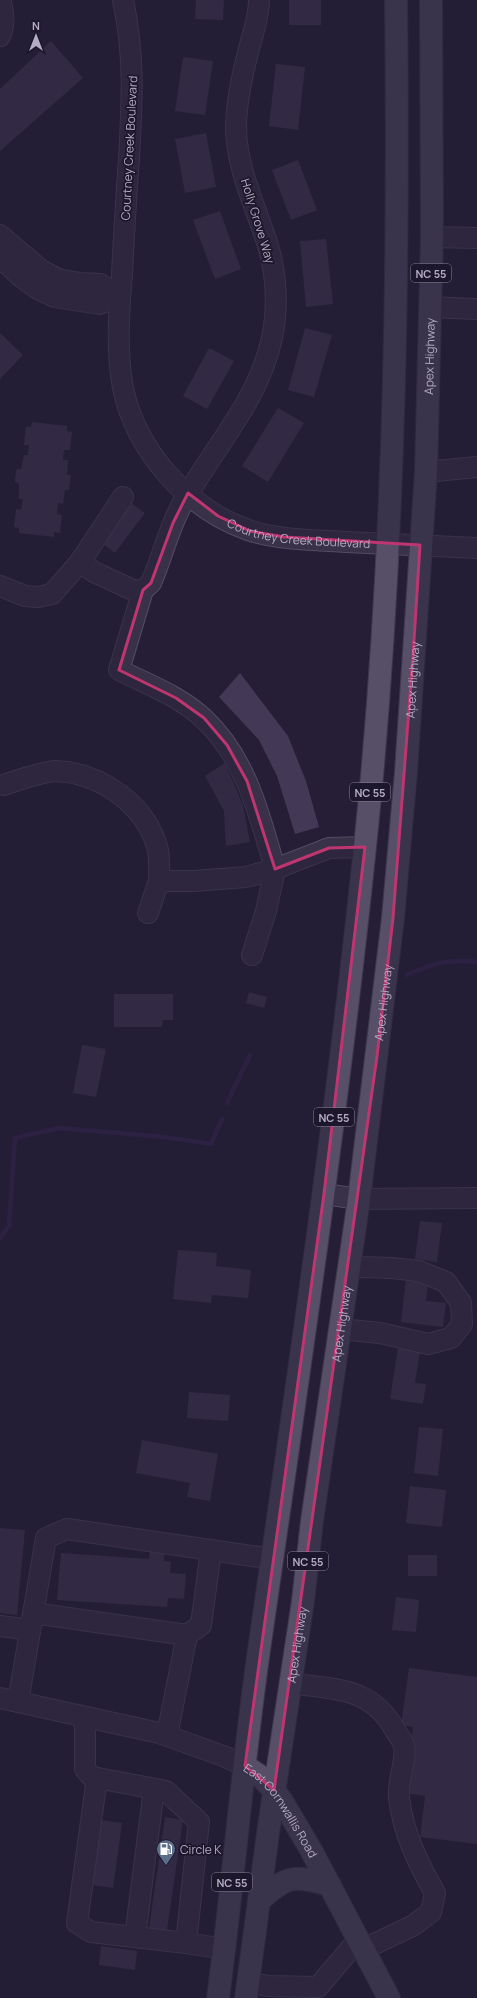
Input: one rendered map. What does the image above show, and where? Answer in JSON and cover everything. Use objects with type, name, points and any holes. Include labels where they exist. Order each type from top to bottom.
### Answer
[{"type":"main road","name":"NC 55","points":[[218,1998],[225,1949],[245,1766],[344,1040],[373,763],[387,544],[396,311],[398,144],[396,0]]},
{"type":"main road","name":"Apex Highway","points":[[248,1990],[274,1790],[359,1199],[393,918],[406,764],[426,472],[432,237],[431,0]]},
{"type":"main road","name":"East Cornwallis Road","points":[[245,1766],[260,1776],[274,1790],[311,1850],[389,1998]]},
{"type":"main road","points":[[259,1901],[276,1885],[287,1880],[308,1878],[330,1885]]},
{"type":"street","points":[[0,0],[3,8],[3,31],[0,36]]},
{"type":"street","name":"Courtney Creek Boulevard","points":[[123,0],[130,36],[133,93],[120,297],[120,368],[128,406],[148,450],[165,471],[188,493],[218,516],[250,530],[284,537],[477,548]]},
{"type":"street","name":"Holly Grove Way","points":[[188,493],[243,408],[261,376],[272,338],[275,306],[275,278],[268,246],[241,166],[236,129],[242,73],[259,0]]},
{"type":"street","points":[[0,235],[41,270],[58,279],[80,284],[100,284],[120,297]]},
{"type":"street","points":[[432,237],[477,238]]},
{"type":"street","points":[[0,257],[21,277],[38,289],[55,297],[99,304],[120,297]]},
{"type":"street","points":[[430,307],[477,309]]},
{"type":"street","points":[[426,472],[477,467]]},
{"type":"street","points":[[188,493],[173,523],[151,583],[143,590],[119,670],[176,698],[204,718],[227,745],[247,781],[261,818],[275,869],[266,911],[252,955]]},
{"type":"street","points":[[0,586],[25,596],[38,597],[52,594],[80,562],[123,498]]},
{"type":"street","points":[[80,562],[94,572],[125,587],[135,591],[143,590]]},
{"type":"street","points":[[3,785],[56,771],[90,778],[122,795],[146,822],[158,851],[159,881],[148,912]]},
{"type":"street","points":[[159,881],[194,881],[246,877],[275,869],[329,848],[365,847]]},
{"type":"street","points":[[324,1194],[359,1199],[477,1198]]},
{"type":"street","points":[[340,1329],[380,1333],[428,1344],[451,1338],[462,1324],[461,1303],[446,1282],[419,1271],[360,1267],[349,1264]]},
{"type":"street","points":[[9,1700],[32,1622],[46,1538],[67,1529],[273,1559]]},
{"type":"street","points":[[0,1626],[32,1622],[187,1635],[201,1625],[211,1550]]},
{"type":"street","points":[[167,1735],[187,1635]]},
{"type":"street","points":[[248,1990],[269,1986],[320,1994],[361,1944],[414,1925],[431,1912],[435,1893],[408,1841],[398,1796],[404,1746],[390,1720],[375,1704],[358,1694],[290,1684]]},
{"type":"street","name":"East Cornwallis Road","points":[[9,1700],[167,1735],[226,1757],[245,1766]]},
{"type":"street","points":[[85,1717],[85,1769],[92,1777],[166,1791],[199,1822],[186,1943]]},
{"type":"street","points":[[97,1778],[76,1922],[91,1932],[225,1949]]},
{"type":"street","points":[[135,1937],[154,1788]]},
{"type":"highlighted area","points":[[188,493],[218,516],[250,531],[284,537],[420,545],[393,918],[377,1056],[274,1790],[245,1766],[324,1194],[365,847],[329,848],[275,869],[247,781],[227,745],[204,718],[176,698],[119,670],[143,590],[151,583],[173,523]]},
{"type":"building","points":[[196,0],[224,0],[223,20],[195,19]]},
{"type":"building","points":[[289,0],[321,0],[321,25],[289,25]]},
{"type":"building","points":[[51,41],[83,78],[0,151],[0,89]]},
{"type":"building","points":[[183,57],[213,61],[205,115],[175,111]]},
{"type":"building","points":[[276,64],[305,67],[298,130],[269,126]]},
{"type":"building","points":[[206,133],[216,187],[185,193],[175,139]]},
{"type":"building","points":[[298,160],[317,210],[291,220],[272,170]]},
{"type":"building","points":[[220,211],[241,269],[215,279],[193,220]]},
{"type":"building","points":[[326,239],[333,304],[306,307],[300,241]]},
{"type":"building","points":[[305,328],[332,335],[314,397],[288,390]]},
{"type":"building","points":[[0,333],[23,355],[0,379]]},
{"type":"building","points":[[209,348],[234,361],[207,409],[183,396]]},
{"type":"building","points":[[278,408],[304,423],[268,482],[242,466]]},
{"type":"building","points":[[32,422],[67,426],[67,431],[72,432],[70,450],[64,450],[63,460],[68,460],[67,475],[71,475],[69,490],[65,490],[63,504],[58,503],[57,514],[62,515],[60,533],[54,532],[54,537],[19,533],[19,528],[14,527],[16,509],[21,510],[23,499],[19,499],[19,484],[15,482],[16,471],[17,469],[21,469],[24,455],[28,455],[29,445],[24,445],[26,426],[31,427]]},
{"type":"building","points":[[131,503],[145,513],[115,553],[102,543]]},
{"type":"building","points":[[240,673],[288,736],[306,781],[319,827],[295,834],[277,776],[259,740],[219,697]]},
{"type":"building","points":[[225,763],[243,805],[250,842],[226,846],[224,811],[205,776]]},
{"type":"building","points":[[249,992],[267,997],[264,1008],[246,1003]]},
{"type":"building","points":[[114,994],[173,994],[173,1020],[163,1020],[162,1027],[114,1027]]},
{"type":"building","points":[[82,1045],[106,1049],[96,1097],[73,1093]]},
{"type":"building","points":[[420,1221],[442,1223],[437,1262],[415,1259]]},
{"type":"building","points":[[178,1250],[217,1253],[216,1266],[251,1270],[248,1298],[212,1295],[211,1303],[173,1299]]},
{"type":"building","points":[[406,1278],[428,1281],[426,1301],[446,1303],[443,1327],[401,1322]]},
{"type":"building","points":[[398,1348],[420,1351],[415,1383],[426,1384],[423,1404],[390,1399]]},
{"type":"building","points":[[189,1392],[230,1395],[228,1421],[187,1418]]},
{"type":"building","points":[[419,1427],[443,1429],[438,1476],[414,1473]]},
{"type":"building","points":[[142,1440],[218,1454],[210,1501],[187,1497],[190,1483],[136,1473]]},
{"type":"building","points":[[410,1486],[446,1490],[442,1527],[406,1523]]},
{"type":"building","points":[[0,1528],[25,1530],[17,1615],[0,1613]]},
{"type":"building","points":[[150,1551],[164,1552],[164,1561],[171,1562],[170,1573],[186,1574],[184,1599],[168,1598],[167,1607],[57,1600],[61,1553],[149,1559]]},
{"type":"building","points":[[408,1555],[437,1555],[437,1576],[408,1576]]},
{"type":"building","points":[[396,1597],[419,1600],[416,1632],[392,1630]]},
{"type":"building","points":[[409,1668],[477,1677],[477,1844],[420,1837],[425,1796],[404,1793],[413,1727],[401,1725]]},
{"type":"building","points":[[165,1817],[183,1820],[167,1930],[149,1928]]},
{"type":"building","points":[[100,1820],[122,1823],[113,1888],[91,1885]]},
{"type":"building","points":[[101,1946],[137,1951],[135,1970],[99,1965]]},
{"type":"waterway","points":[[407,975],[425,967],[441,963],[457,961],[477,962]]},
{"type":"waterway","points":[[227,1103],[250,1055]]},
{"type":"waterway","points":[[0,1238],[9,1226],[15,1138],[59,1128],[164,1137],[211,1144],[222,1119]]},
{"type":"place","name":"Circle K","points":[[166,1866]]}]
